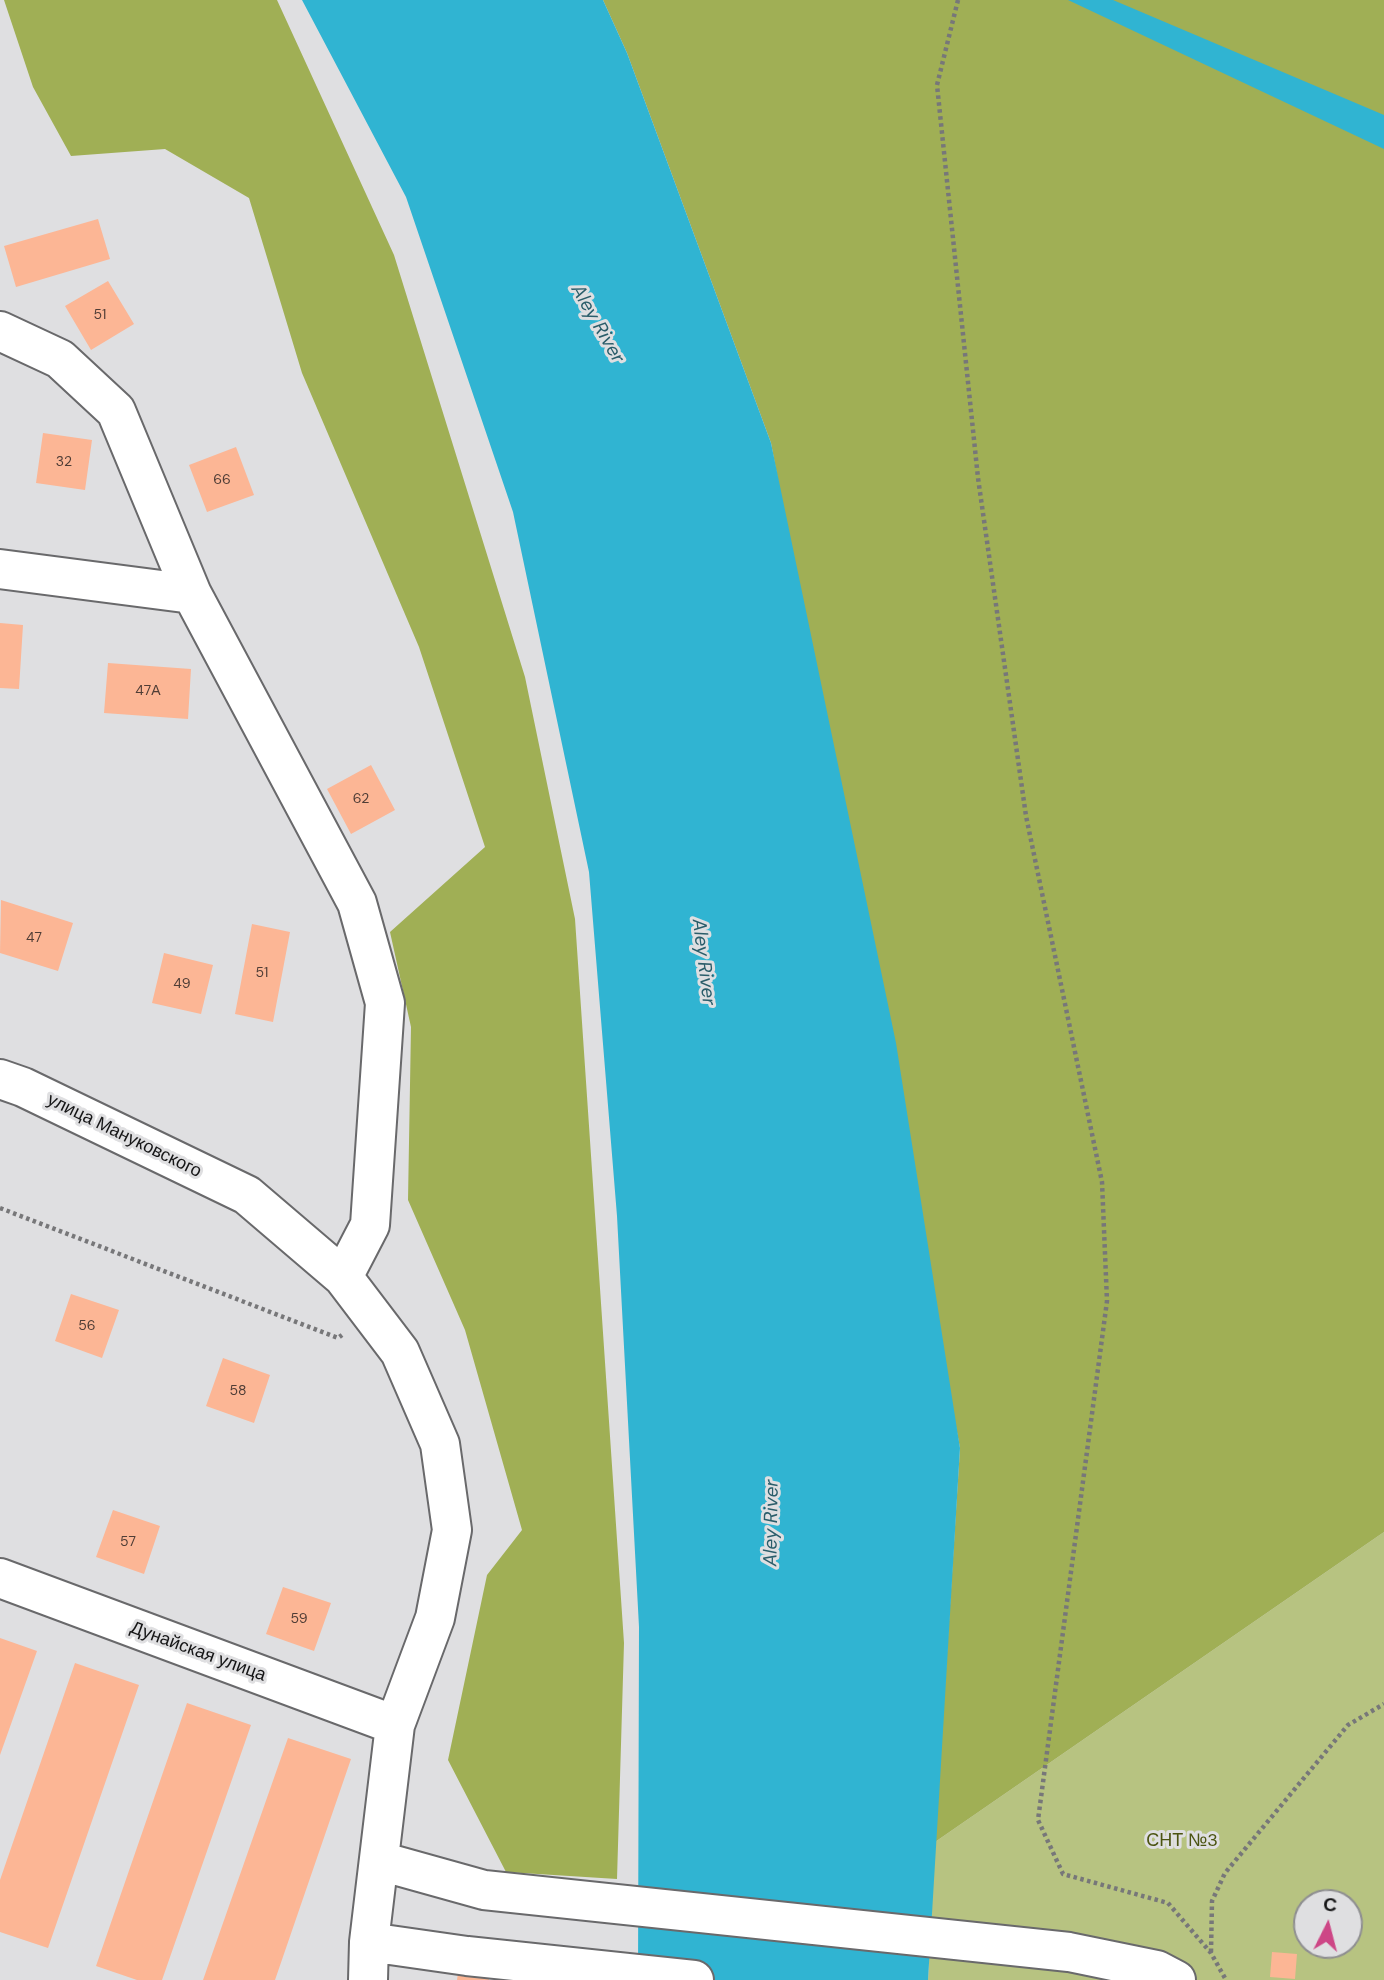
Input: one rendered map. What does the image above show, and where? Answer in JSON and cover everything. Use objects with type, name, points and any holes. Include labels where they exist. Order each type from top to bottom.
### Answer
[{"type":"street","points":[[2,332],[60,359],[116,411],[191,594],[357,903],[385,1003],[370,1225],[343,1277]]},
{"type":"street","points":[[0,569],[191,594]]},
{"type":"street","name":"улица Мануковского","points":[[0,1079],[23,1087],[247,1195],[343,1277],[400,1352],[440,1444],[452,1530],[435,1618],[395,1725],[383,1808],[380,1861],[369,1942],[368,1980]]},
{"type":"street","name":"Дунайская улица","points":[[0,1578],[395,1725]]},
{"type":"street","points":[[380,1861],[484,1889],[1069,1952],[1157,1970],[1176,1980]]},
{"type":"street","points":[[369,1942],[478,1957],[694,1980]]},
{"type":"path","points":[[958,0],[937,85],[978,478],[1026,816],[1102,1182],[1107,1301],[1038,1820],[1063,1874],[1168,1903],[1212,1953],[1226,1980]]},
{"type":"path","points":[[0,1208],[338,1338],[373,1316]]},
{"type":"path","points":[[1212,1953],[1212,1901],[1225,1873],[1348,1725],[1384,1704]]},
{"type":"green space","points":[[4,0],[277,0],[394,255],[525,677],[575,919],[624,1643],[617,1879],[506,1872],[448,1760],[487,1575],[522,1530],[465,1330],[408,1200],[411,1027],[390,932],[485,847],[419,647],[302,373],[249,198],[165,149],[71,156],[33,87]]},
{"type":"green space","points":[[603,0],[1384,0],[1384,1532],[935,1842],[960,1448],[771,443],[627,53]]},
{"type":"green space","name":"СНТ №3","points":[[1384,1532],[1384,1980],[928,1980],[935,1842]]},
{"type":"water","name":"Aley River","points":[[302,0],[603,0],[627,53],[771,443],[896,1043],[960,1448],[928,1980],[638,1980],[639,1627],[617,1216],[589,872],[513,512],[406,197]]},
{"type":"water","points":[[1068,0],[1113,0],[1384,115],[1384,149]]},
{"type":"building","points":[[98,219],[110,259],[16,287],[4,246]]},
{"type":"building","points":[[108,281],[134,324],[91,350],[65,306]]},
{"type":"building","points":[[43,433],[92,440],[85,490],[36,483]]},
{"type":"building","points":[[236,447],[254,495],[207,512],[189,465]]},
{"type":"building","points":[[0,623],[23,625],[19,689],[0,688]]},
{"type":"building","points":[[108,663],[191,669],[188,719],[104,713]]},
{"type":"building","points":[[371,765],[395,810],[351,834],[327,789]]},
{"type":"building","points":[[1,900],[73,923],[58,971],[0,953]]},
{"type":"building","points":[[252,924],[290,932],[273,1022],[235,1014]]},
{"type":"building","points":[[164,953],[213,965],[201,1014],[152,1003]]},
{"type":"building","points":[[71,1294],[119,1310],[102,1358],[55,1341]]},
{"type":"building","points":[[223,1358],[270,1375],[254,1423],[206,1406]]},
{"type":"building","points":[[113,1510],[160,1526],[144,1574],[96,1557]]},
{"type":"building","points":[[283,1587],[331,1603],[314,1651],[266,1634]]},
{"type":"building","points":[[0,1638],[37,1651],[0,1755]]},
{"type":"building","points":[[75,1663],[139,1685],[48,1948],[0,1932],[0,1880]]},
{"type":"building","points":[[187,1703],[251,1725],[162,1980],[137,1980],[96,1966]]},
{"type":"building","points":[[288,1738],[351,1759],[275,1980],[203,1980]]},
{"type":"building","points":[[1272,1952],[1293,1954],[1293,1959],[1297,1959],[1295,1979],[1270,1977]]},
{"type":"building","points":[[458,1973],[489,1975],[489,1980],[457,1980]]}]
